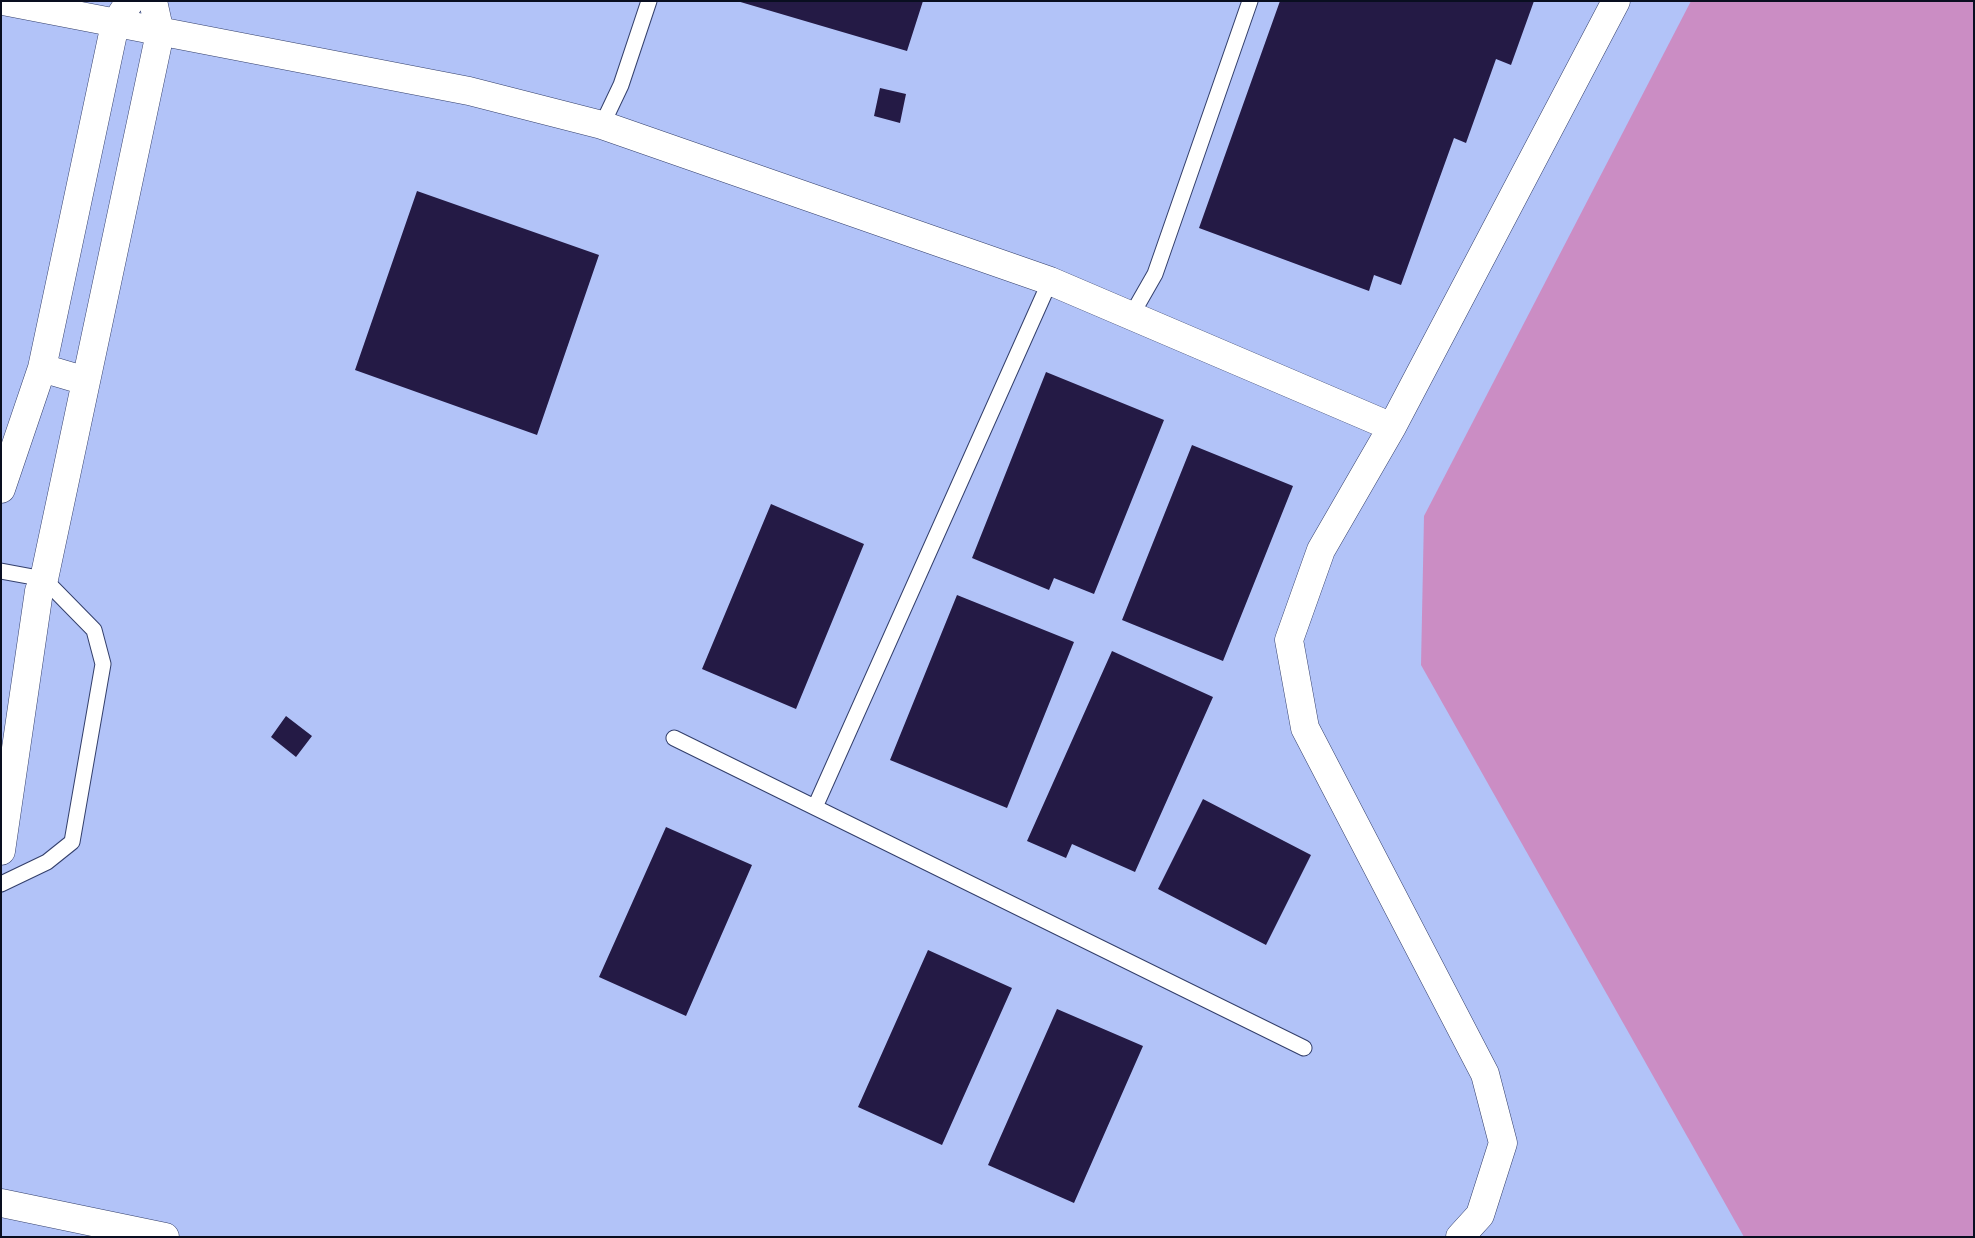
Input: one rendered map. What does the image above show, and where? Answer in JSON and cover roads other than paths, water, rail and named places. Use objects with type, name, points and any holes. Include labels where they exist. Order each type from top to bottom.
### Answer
[{"type":"street","points":[[3,1],[469,92],[602,125],[1050,281],[1392,427]]},
{"type":"street","points":[[1,489],[42,368],[115,24],[130,1]]},
{"type":"street","points":[[1,851],[39,591],[44,579],[160,33],[153,1]]},
{"type":"street","points":[[1460,1237],[1480,1215],[1503,1143],[1485,1074],[1305,728],[1290,640],[1321,550],[1392,427],[1616,1]]},
{"type":"street","points":[[42,368],[86,381]]},
{"type":"street","points":[[1,1202],[165,1237]]},
{"type":"lane","points":[[602,125],[621,85],[649,1]]},
{"type":"lane","points":[[1131,316],[1155,274],[1250,1]]},
{"type":"lane","points":[[815,808],[1050,281]]},
{"type":"lane","points":[[1,571],[44,579],[94,630],[103,664],[72,842],[48,862],[1,884]]},
{"type":"lane","points":[[674,738],[1304,1048]]}]
